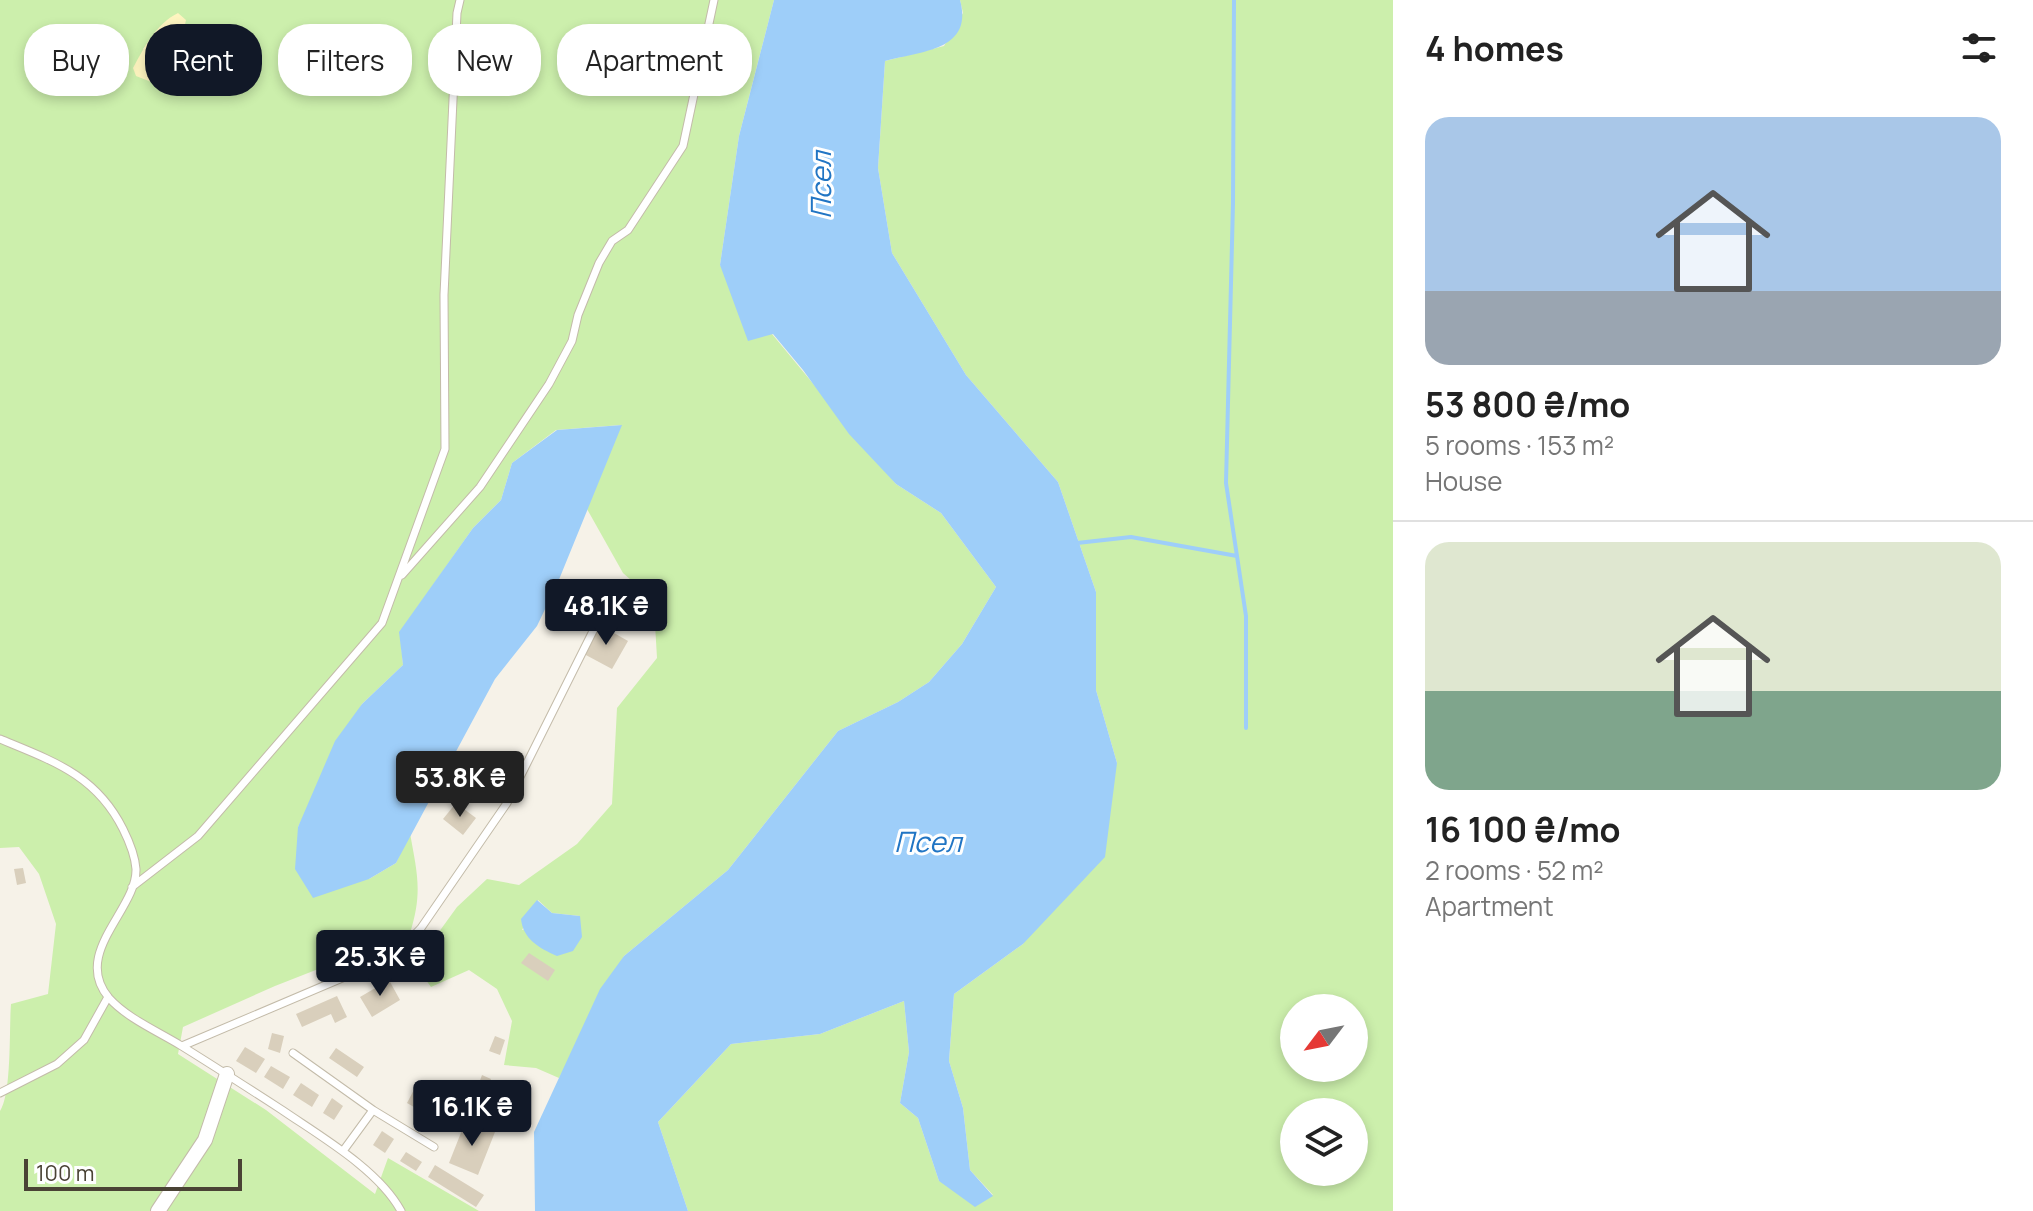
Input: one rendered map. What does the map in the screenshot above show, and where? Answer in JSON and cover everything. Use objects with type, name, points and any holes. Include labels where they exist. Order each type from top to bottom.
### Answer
[{"type":"street","points":[[158,1211],[205,1140],[227,1074]]},
{"type":"lane","points":[[132,887],[198,836],[382,623],[398,580],[445,449],[444,295],[460,0]]},
{"type":"lane","points":[[398,580],[480,487],[549,384],[572,341],[578,315],[599,263],[612,241],[628,230],[683,146],[714,0]]},
{"type":"lane","points":[[182,1046],[394,956],[421,928],[507,803],[609,599]]},
{"type":"lane","points":[[0,739],[65,766],[96,789],[115,813],[129,840],[136,870],[132,887],[105,939],[97,970],[108,997],[138,1020],[227,1074],[343,1151],[395,1200],[401,1211]]},
{"type":"lane","points":[[0,1093],[57,1064],[84,1040],[108,997]]},
{"type":"lane","points":[[293,1053],[373,1110],[434,1147]]},
{"type":"lane","points":[[343,1151],[373,1110]]},
{"type":"green space","points":[[0,0],[774,0],[752,85],[752,24],[557,24],[557,96],[749,96],[739,136],[720,265],[772,334],[896,484],[941,513],[996,587],[962,644],[929,682],[898,702],[838,731],[728,870],[624,956],[559,1078],[536,1068],[504,1065],[512,1021],[497,989],[469,970],[431,987],[415,965],[457,907],[487,879],[519,885],[577,844],[612,804],[617,708],[657,658],[655,624],[648,595],[623,573],[587,509],[621,425],[556,430],[512,463],[501,500],[473,528],[400,632],[403,665],[362,704],[298,827],[369,879],[396,863],[410,833],[418,894],[410,933],[275,986],[183,1027],[178,1054],[266,1110],[375,1194],[388,1158],[479,1211],[0,1211],[0,1111],[8,1076],[11,1004],[48,994],[56,924],[39,874],[19,847],[0,848]],"holes":[[[538,900],[552,913],[580,916],[522,930]]]},
{"type":"green space","points":[[960,0],[1393,0],[1393,1211],[688,1211],[658,1122],[731,1044],[820,1034],[904,1001],[909,1052],[900,1103],[918,1118],[939,1181],[993,1195],[970,1170],[963,1108],[949,1061],[954,994],[1023,944],[1117,763],[1096,690],[1096,592],[1058,482],[966,375],[892,253],[878,168],[885,61],[944,46],[963,13]]},
{"type":"sand","points":[[178,13],[186,20],[185,24],[162,24]]},
{"type":"sand","points":[[145,47],[145,80],[136,76],[133,68]]},
{"type":"water","name":"Псел","points":[[774,0],[960,0],[962,17],[959,30],[952,39],[928,51],[885,61],[878,168],[892,253],[966,375],[1058,482],[1096,592],[1096,690],[1117,763],[1105,857],[1023,944],[954,994],[949,1061],[963,1108],[970,1170],[993,1196],[975,1207],[939,1181],[918,1118],[900,1103],[909,1052],[904,1001],[820,1034],[731,1044],[658,1122],[688,1211],[535,1211],[534,1132],[600,989],[624,956],[728,870],[838,731],[898,702],[929,682],[962,644],[996,587],[941,513],[896,484],[849,434],[773,334],[748,341],[720,265],[739,136],[749,96],[752,96]]},
{"type":"water","points":[[622,425],[537,626],[495,679],[396,863],[369,879],[313,898],[295,869],[298,827],[335,741],[362,704],[403,665],[399,632],[473,528],[501,500],[512,463],[557,430]]},
{"type":"water","points":[[537,900],[552,913],[580,916],[582,937],[573,951],[557,956],[538,946],[525,932],[521,919]]},
{"type":"building","points":[[600,625],[628,641],[612,669],[584,654]]},
{"type":"building","points":[[456,803],[476,818],[463,835],[443,819]]},
{"type":"building","points":[[23,868],[26,883],[17,885],[14,869]]},
{"type":"building","points":[[529,953],[555,970],[548,981],[521,963]]},
{"type":"building","points":[[389,980],[400,1000],[372,1017],[360,997]]},
{"type":"building","points":[[337,996],[347,1017],[335,1023],[331,1014],[302,1027],[296,1014]]},
{"type":"building","points":[[272,1033],[284,1036],[280,1053],[268,1049]]},
{"type":"building","points":[[495,1036],[505,1040],[500,1055],[489,1051]]},
{"type":"building","points":[[245,1047],[265,1059],[256,1073],[236,1061]]},
{"type":"building","points":[[336,1048],[364,1067],[357,1077],[329,1058]]},
{"type":"building","points":[[271,1066],[290,1077],[283,1089],[264,1077]]},
{"type":"building","points":[[482,1075],[491,1079],[487,1089],[478,1086]]},
{"type":"building","points":[[301,1083],[319,1095],[312,1107],[293,1095]]},
{"type":"building","points":[[417,1084],[436,1095],[426,1114],[407,1103]]},
{"type":"building","points":[[332,1098],[343,1106],[334,1120],[323,1113]]},
{"type":"building","points":[[473,1103],[482,1107],[477,1119],[468,1116]]},
{"type":"building","points":[[466,1120],[495,1132],[478,1175],[449,1163]]},
{"type":"building","points":[[382,1131],[394,1139],[385,1153],[373,1145]]},
{"type":"building","points":[[406,1152],[422,1162],[416,1171],[400,1161]]},
{"type":"building","points":[[435,1165],[484,1195],[476,1207],[428,1177]]},
{"type":"waterway","points":[[1234,0],[1226,483],[1246,616],[1246,728]]},
{"type":"waterway","points":[[1077,543],[1131,537],[1237,556]]}]
